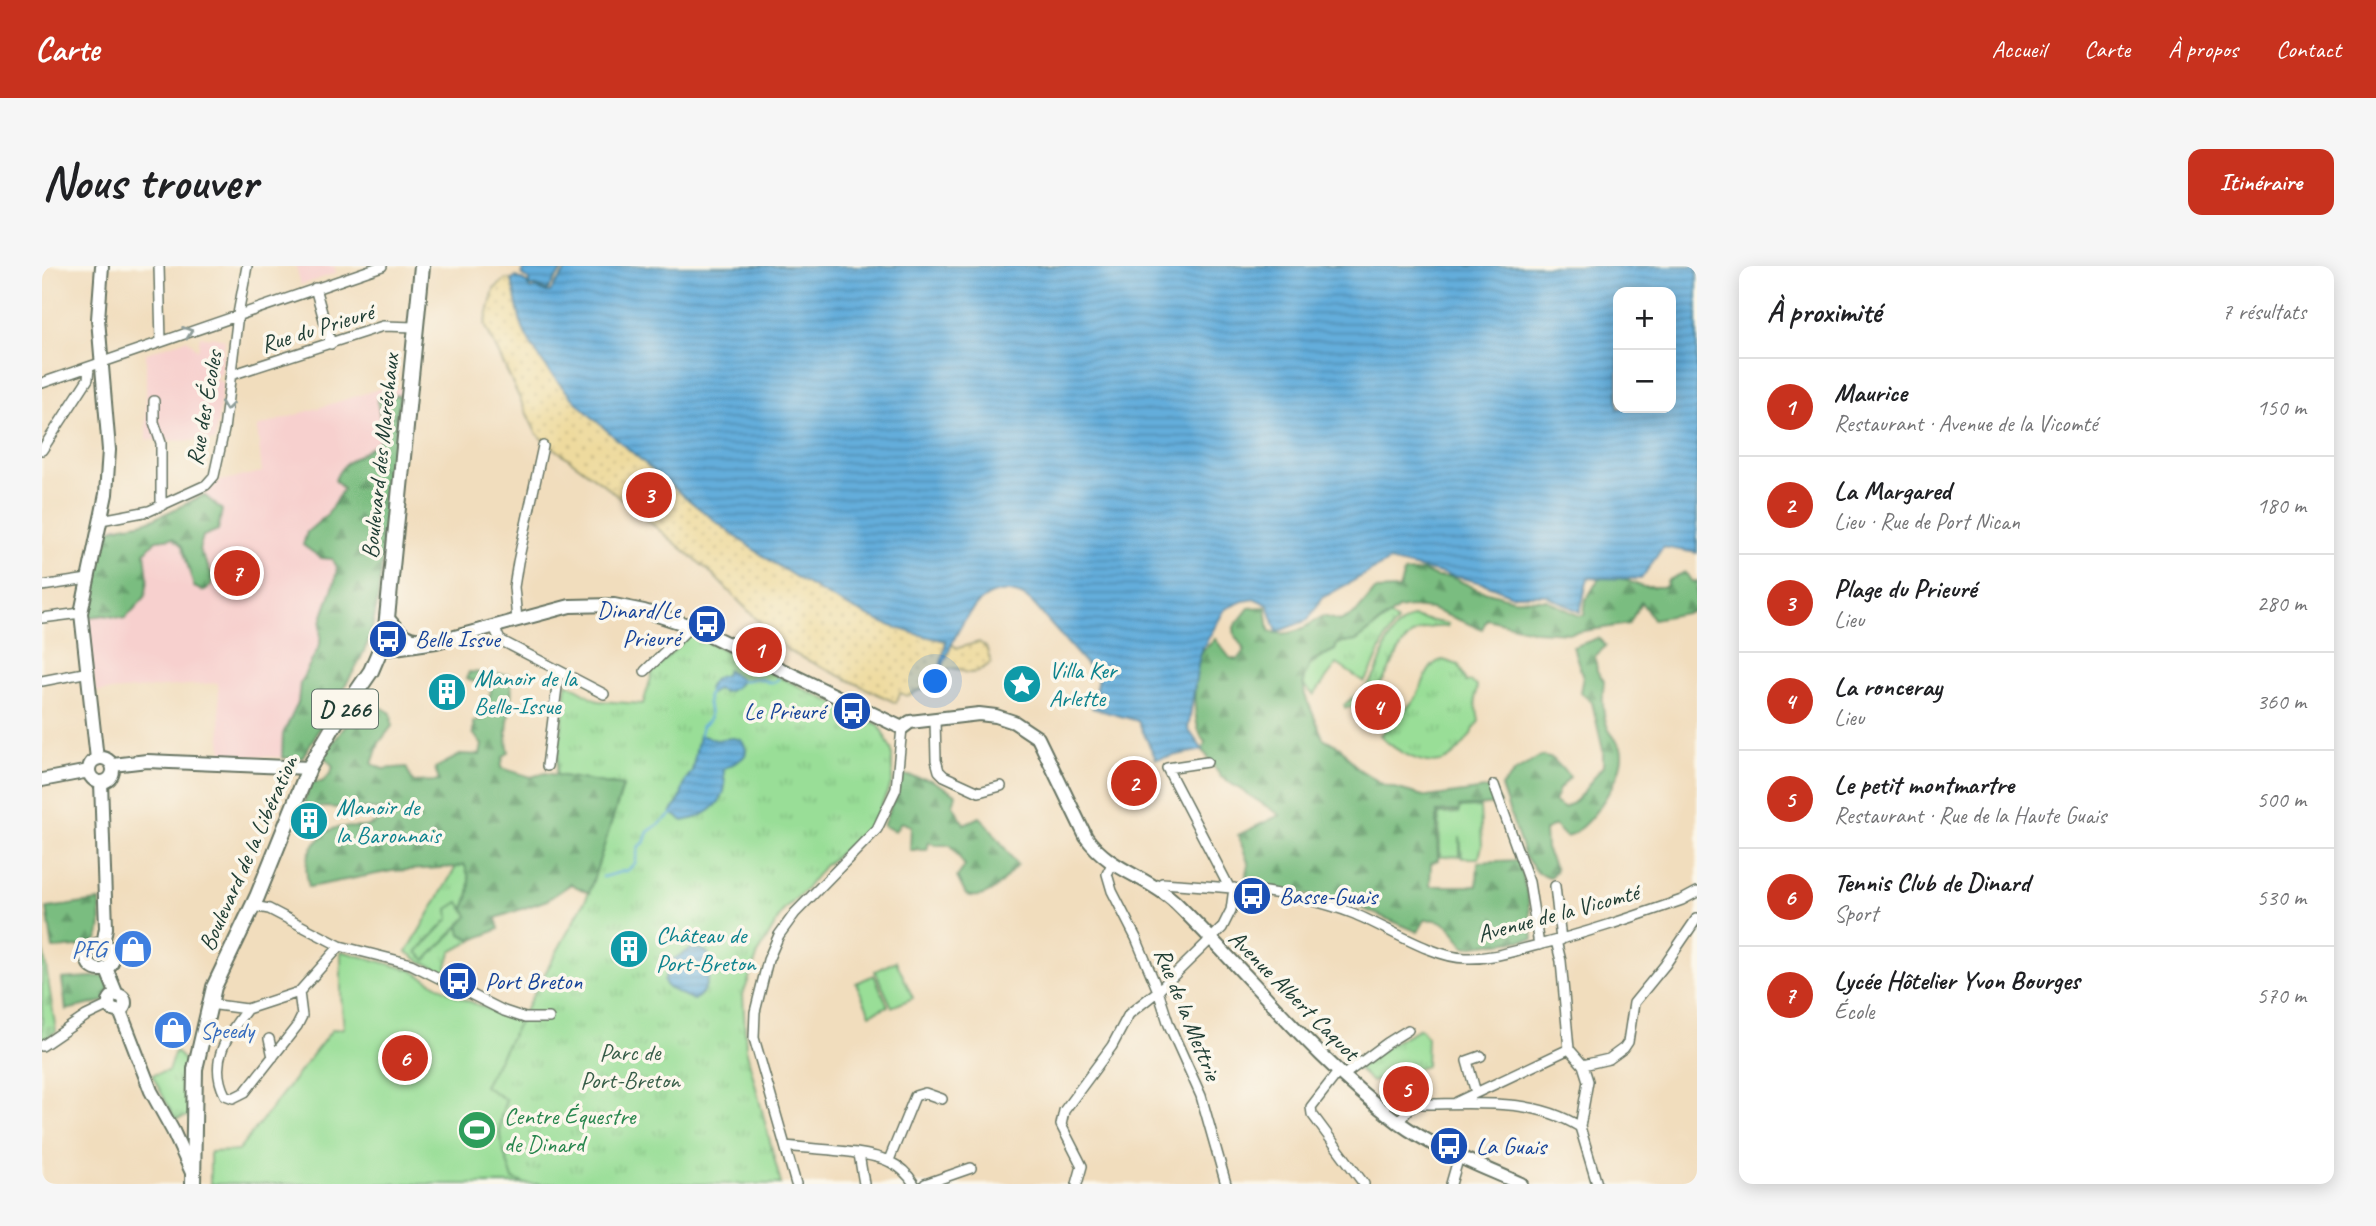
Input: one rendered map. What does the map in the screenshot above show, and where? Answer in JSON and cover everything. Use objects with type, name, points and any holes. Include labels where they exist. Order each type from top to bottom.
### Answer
[{"type":"main road","points":[[97,759],[81,613],[101,520],[110,450],[95,365],[102,266]]},
{"type":"main road","name":"Boulevard des Maréchaux","points":[[381,650],[387,618],[422,266]]},
{"type":"main road","points":[[381,650],[466,634],[570,606],[599,604],[644,611],[691,626],[902,729],[911,722],[979,715],[996,716],[1014,722],[1038,737],[1086,837],[1096,850],[1112,864],[1154,888]]},
{"type":"main road","points":[[387,618],[412,640],[448,633],[466,634]]},
{"type":"main road","name":"Boulevard de la Libération","points":[[198,1150],[194,1117],[195,1069],[214,986],[255,901],[309,768],[335,722],[371,671],[381,650]]},
{"type":"main road","points":[[102,782],[92,778],[89,772],[91,764],[104,758],[113,765],[147,761],[309,768]]},
{"type":"main road","points":[[102,782],[111,777],[113,765]]},
{"type":"main road","points":[[42,780],[89,772]]},
{"type":"main road","points":[[102,782],[106,928],[103,944]]},
{"type":"main road","name":"Avenue Albert Caquot","points":[[1154,888],[1173,900],[1284,1018],[1398,1122],[1430,1142],[1521,1184]]},
{"type":"main road","points":[[103,944],[109,947],[113,955],[112,962],[106,968],[96,969],[87,959],[89,949],[103,944]]},
{"type":"main road","points":[[106,968],[116,1004],[151,1091],[173,1130],[196,1181]]},
{"type":"main road","name":"Boulevard de la Libération","points":[[196,1181],[204,1051],[200,1048]]},
{"type":"main road","points":[[173,1130],[186,1129],[194,1117]]},
{"type":"main road","points":[[173,1130],[198,1150]]},
{"type":"street","points":[[159,266],[161,342]]},
{"type":"street","name":"Rue des Écoles","points":[[101,520],[139,514],[161,506],[206,485],[214,475],[224,430],[238,314],[247,266]]},
{"type":"street","points":[[42,383],[382,266]]},
{"type":"street","points":[[315,288],[331,344]]},
{"type":"street","name":"Rue du Prieuré","points":[[231,375],[383,326],[415,327]]},
{"type":"street","points":[[42,450],[95,365]]},
{"type":"street","points":[[154,401],[154,422],[161,443],[161,506]]},
{"type":"street","points":[[517,620],[514,610],[516,574],[543,446]]},
{"type":"street","points":[[42,586],[88,579]]},
{"type":"street","points":[[42,618],[81,613]]},
{"type":"street","points":[[645,671],[691,626]]},
{"type":"street","points":[[494,627],[500,640],[604,694]]},
{"type":"street","points":[[547,766],[559,671]]},
{"type":"street","points":[[42,681],[89,672]]},
{"type":"street","points":[[935,720],[936,760],[939,771],[978,792],[1001,786]]},
{"type":"street","points":[[796,1184],[754,1038],[755,1012],[768,960],[779,935],[795,913],[877,829],[896,789],[902,729]]},
{"type":"street","points":[[1077,1184],[1082,1166],[1061,1125],[1064,1111],[1112,1046],[1129,1014],[1158,991],[1211,941],[1222,928],[1231,910],[1232,887],[1167,768],[1207,762]]},
{"type":"street","points":[[1494,785],[1529,882],[1539,945]]},
{"type":"street","name":"Rue de la Mettrie","points":[[1112,864],[1107,874],[1112,891],[1136,938],[1169,1025],[1201,1096],[1226,1184]]},
{"type":"street","name":"Avenue de la Vicomté","points":[[1154,888],[1162,883],[1232,887],[1303,899],[1351,912],[1423,947],[1462,959],[1492,957],[1558,940],[1682,900],[1697,892]]},
{"type":"street","points":[[1555,886],[1569,1049],[1583,1065],[1588,1081],[1580,1127],[1597,1184]]},
{"type":"street","points":[[255,901],[340,946],[411,964],[504,1012],[525,1018],[549,1018]]},
{"type":"street","points":[[1583,1065],[1609,1059],[1624,1048],[1628,1042],[1634,1003],[1665,965],[1697,918]]},
{"type":"street","points":[[209,1004],[247,1009],[299,992],[340,946]]},
{"type":"street","points":[[247,1009],[227,1035],[219,1055],[218,1074],[221,1087],[233,1102],[245,1092],[297,1026],[302,1016],[299,992]]},
{"type":"street","points":[[42,1046],[86,1016],[116,1004]]},
{"type":"street","points":[[1364,1184],[1312,1114],[1311,1107],[1342,1073],[1408,1030]]},
{"type":"street","points":[[269,1039],[273,1057]]},
{"type":"street","points":[[1453,1104],[1569,1049]]},
{"type":"street","points":[[1476,1093],[1467,1060],[1481,1056]]},
{"type":"street","points":[[889,1160],[915,1096],[925,1093],[942,1099]]},
{"type":"street","points":[[1398,1122],[1410,1108],[1419,1104],[1497,1104],[1550,1111],[1580,1127]]},
{"type":"street","points":[[786,1146],[889,1160],[906,1172],[914,1184]]},
{"type":"street","points":[[859,1154],[864,1184]]},
{"type":"street","points":[[1451,1184],[1459,1156]]},
{"type":"street","points":[[925,1184],[971,1168]]},
{"type":"shaded area","points":[[296,266],[334,266],[336,273],[301,285]]},
{"type":"shaded area","points":[[200,336],[225,339],[221,375],[218,375],[217,381],[223,382],[215,441],[146,440],[146,353],[187,339],[198,350]]},
{"type":"shaded area","points":[[382,388],[401,388],[370,638],[358,664],[302,758],[222,755],[218,683],[96,692],[85,618],[104,533],[116,525],[130,525],[154,518],[204,495],[219,481],[262,472],[257,427]]},
{"type":"green space","points":[[400,395],[377,605],[370,638],[358,664],[302,758],[282,758],[283,734],[298,703],[300,683],[320,645],[321,622],[337,567],[332,559],[321,558],[303,545],[307,532],[327,515],[343,489],[335,480],[339,472],[383,436],[377,398]]},
{"type":"green space","points":[[204,495],[222,510],[218,530],[203,536],[199,550],[212,574],[212,585],[203,591],[194,587],[182,546],[173,538],[156,540],[145,552],[148,580],[145,597],[125,619],[104,615],[85,618],[104,533],[141,523]]},
{"type":"green space","points":[[1423,571],[1436,577],[1451,577],[1477,589],[1512,599],[1547,600],[1579,616],[1584,615],[1586,600],[1601,575],[1611,574],[1643,587],[1666,587],[1667,581],[1685,572],[1692,582],[1697,581],[1697,611],[1653,619],[1641,602],[1629,624],[1571,633],[1535,631],[1487,619],[1482,629],[1431,609],[1398,609],[1356,641],[1337,644],[1335,650],[1312,661],[1303,680],[1305,695],[1323,738],[1340,747],[1357,768],[1384,785],[1427,797],[1493,788],[1500,804],[1459,807],[1459,811],[1437,812],[1438,860],[1431,863],[1430,886],[1477,886],[1478,862],[1519,860],[1528,898],[1533,939],[1465,947],[1453,931],[1438,920],[1425,920],[1418,932],[1364,909],[1309,895],[1244,884],[1249,865],[1238,835],[1280,815],[1221,777],[1203,750],[1205,742],[1200,735],[1195,712],[1195,684],[1199,659],[1215,639],[1230,658],[1237,660],[1245,651],[1235,636],[1234,627],[1249,608],[1266,607],[1269,631],[1291,633],[1323,616],[1340,621],[1356,613],[1375,590],[1399,589],[1404,573]]},
{"type":"green space","points":[[1390,616],[1397,622],[1386,637],[1364,682],[1337,664],[1314,695],[1304,686],[1305,673],[1312,663],[1335,650],[1337,644],[1356,641]]},
{"type":"green space","points":[[1412,617],[1448,624],[1447,627],[1418,631],[1409,637],[1369,701],[1345,708],[1344,705],[1370,683],[1394,631]]},
{"type":"green space","name":"Parc de Port-Breton","points":[[691,634],[879,725],[892,751],[892,782],[871,827],[824,866],[805,890],[783,911],[758,954],[743,995],[746,1049],[781,1184],[525,1184],[513,1179],[503,1149],[500,1122],[506,1100],[483,1086],[587,897],[623,787],[556,775],[567,683],[599,701],[643,704],[653,671]]},
{"type":"green space","points":[[1598,638],[1606,646],[1595,656],[1597,671],[1604,681],[1603,712],[1609,730],[1621,748],[1622,758],[1613,785],[1585,824],[1566,837],[1554,825],[1545,831],[1546,849],[1556,870],[1550,877],[1538,873],[1525,857],[1501,787],[1516,771],[1541,756],[1553,759],[1570,777],[1559,789],[1554,802],[1564,808],[1581,795],[1603,766],[1603,750],[1592,702],[1580,692],[1583,677],[1573,647]]},
{"type":"green space","points":[[1443,660],[1459,665],[1466,682],[1477,686],[1475,699],[1479,721],[1466,742],[1448,759],[1440,762],[1421,761],[1393,747],[1380,735],[1415,699],[1433,665]]},
{"type":"green space","points":[[469,672],[510,675],[507,732],[509,752],[503,757],[501,768],[531,777],[545,773],[623,786],[589,893],[571,884],[547,900],[496,918],[499,929],[473,940],[461,934],[459,926],[468,916],[464,909],[469,881],[464,864],[456,867],[392,871],[309,887],[307,860],[316,842],[334,829],[372,825],[383,818],[384,810],[323,807],[302,809],[311,782],[322,782],[331,773],[333,766],[323,756],[359,708],[369,700],[391,713],[392,726],[379,743],[372,764],[383,769],[406,767],[413,782],[439,781],[435,768],[462,754],[480,755],[482,745],[473,733],[473,722],[485,717],[491,690],[490,686],[466,679]]},
{"type":"green space","points":[[903,775],[931,780],[956,794],[953,805],[964,824],[980,817],[988,825],[1017,865],[989,893],[966,895],[957,877],[965,866],[951,845],[929,842],[927,850],[910,850],[911,826],[901,822],[895,831],[883,826]]},
{"type":"green space","points":[[1480,807],[1482,845],[1479,858],[1462,858],[1460,837],[1460,856],[1440,857],[1439,814],[1459,813],[1459,808]]},
{"type":"green space","points":[[465,864],[470,886],[464,909],[459,903],[426,960],[459,926],[461,934],[473,940],[451,952],[448,974],[407,952],[456,867]]},
{"type":"green space","points":[[100,901],[100,928],[95,942],[80,947],[53,949],[47,908]]},
{"type":"green space","points":[[459,902],[468,916],[426,960],[417,952],[449,919],[448,909]]},
{"type":"green space","points":[[42,942],[56,1031],[42,1041]]},
{"type":"green space","points":[[341,951],[411,970],[454,995],[520,1020],[484,1086],[506,1100],[500,1122],[500,1140],[513,1179],[525,1184],[210,1184],[210,1152],[238,1151],[332,1030],[344,1028]]},
{"type":"green space","points":[[896,961],[913,998],[892,1007],[875,971]]},
{"type":"green space","points":[[874,975],[888,1006],[870,1014],[856,983]]},
{"type":"green space","points":[[105,976],[112,992],[105,1001],[66,1010],[62,979]]},
{"type":"green space","points":[[1420,1028],[1427,1037],[1426,1066],[1372,1082],[1357,1068],[1390,1044]]},
{"type":"green space","points":[[175,1051],[189,1065],[189,1116],[175,1119],[152,1075],[168,1071]]},
{"type":"sand","points":[[506,279],[512,280],[517,302],[946,641],[958,648],[979,642],[986,647],[991,663],[973,673],[950,669],[940,676],[936,688],[919,690],[907,696],[900,693],[896,703],[788,651],[708,570],[536,433],[485,325],[494,289]]},
{"type":"water","points":[[523,266],[565,266],[547,291],[537,286],[529,286],[529,280],[522,275]]},
{"type":"water","points":[[569,266],[1697,266],[1697,553],[1663,547],[1641,579],[1588,578],[1580,612],[1546,595],[1512,595],[1483,583],[1389,561],[1322,598],[1308,620],[1277,632],[1268,605],[1256,599],[1243,601],[1225,609],[1200,653],[1188,729],[1203,750],[1156,759],[1138,721],[1092,708],[1098,678],[1025,597],[1007,592],[992,594],[979,602],[958,630],[938,678],[946,641],[889,625],[838,601],[776,565],[717,523],[604,428],[548,370],[524,330],[512,280],[516,277],[527,283],[530,289],[537,288],[550,292]]},
{"type":"water","points":[[727,669],[742,680],[729,691],[717,689],[710,694],[708,689],[711,683],[725,675]]},
{"type":"water","points":[[699,735],[716,740],[741,740],[746,751],[742,758],[724,769],[725,786],[716,806],[704,814],[683,821],[671,813],[692,771]]},
{"type":"water","points":[[691,949],[701,949],[708,953],[709,966],[708,980],[702,992],[693,1000],[668,988],[664,981],[672,960]]},
{"type":"waterway","points":[[741,681],[757,678],[772,683],[778,679]]},
{"type":"waterway","points":[[700,736],[702,726],[709,720],[708,697],[711,690]]},
{"type":"waterway","points":[[603,877],[628,870],[635,863],[639,846],[644,843],[648,832],[675,812]]},
{"type":"place","name":"Plage du Prieuré","points":[[649,495]]},
{"type":"place","name":"Lycée Hôtelier Yvon Bourges","points":[[237,573]]},
{"type":"place","name":"Dinard/Le Prieuré","points":[[707,624]]},
{"type":"place","name":"Belle Issue","points":[[388,639]]},
{"type":"place","name":"Maurice","points":[[759,650]]},
{"type":"place","name":"Villa Ker Arlette","points":[[1022,684]]},
{"type":"place","name":"Manoir de la Belle-Issue","points":[[447,692]]},
{"type":"place","name":"La ronceray","points":[[1378,707]]},
{"type":"place","name":"Le Prieuré","points":[[852,711]]},
{"type":"place","name":"La Margared","points":[[1134,783]]},
{"type":"place","name":"Manoir de la Baronnais","points":[[309,821]]},
{"type":"place","name":"Basse-Guais","points":[[1252,896]]},
{"type":"place","name":"PFG","points":[[133,949]]},
{"type":"place","name":"Château de Port-Breton","points":[[629,949]]},
{"type":"place","name":"Port Breton","points":[[458,981]]},
{"type":"place","name":"Speedy","points":[[173,1030]]},
{"type":"place","name":"Tennis Club de Dinard","points":[[405,1058]]},
{"type":"place","name":"Le petit montmartre","points":[[1406,1089]]},
{"type":"place","name":"Centre Équestre de Dinard","points":[[477,1130]]},
{"type":"place","name":"La Guais","points":[[1449,1146]]}]
